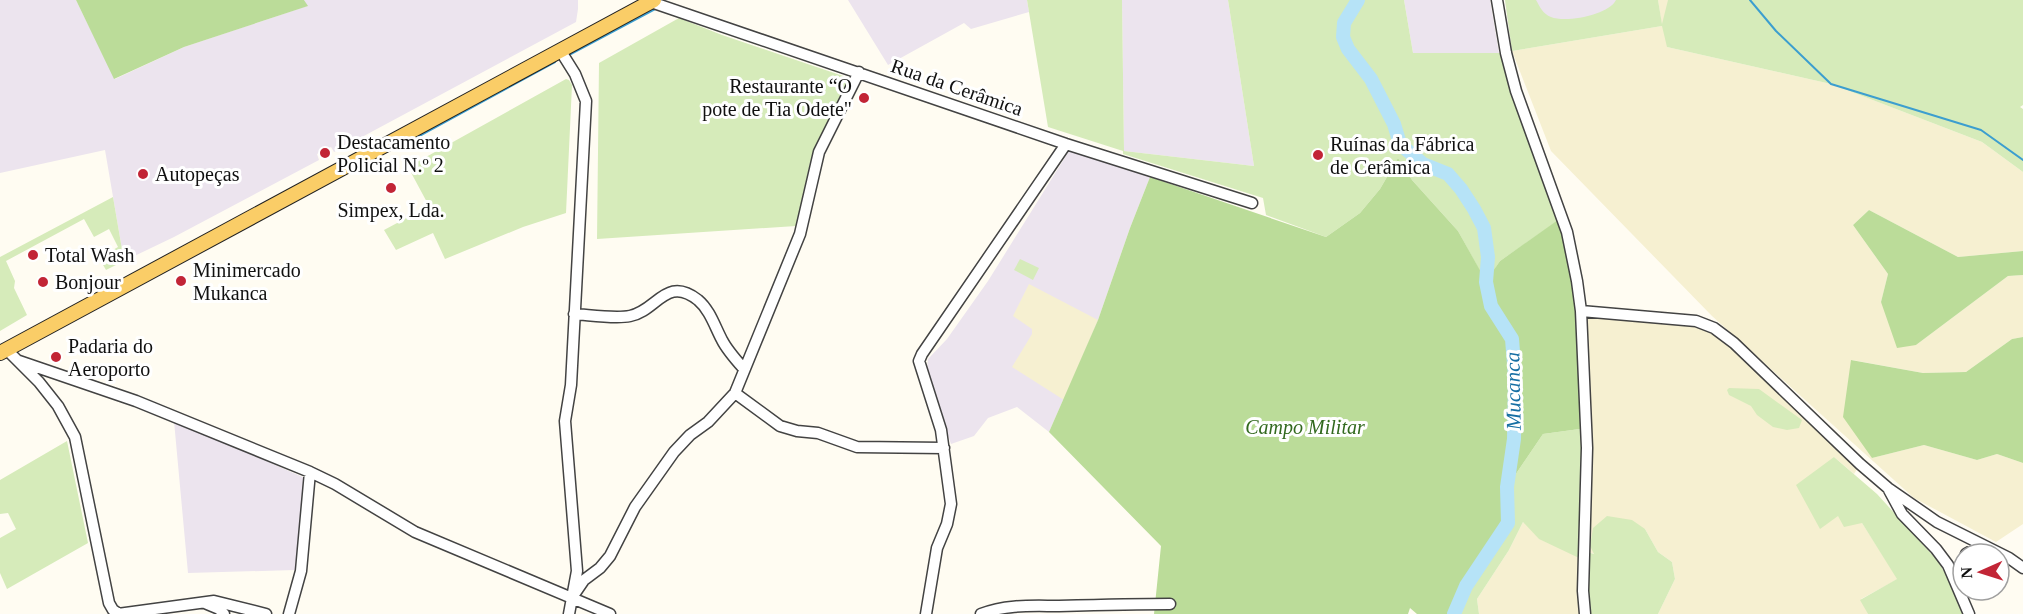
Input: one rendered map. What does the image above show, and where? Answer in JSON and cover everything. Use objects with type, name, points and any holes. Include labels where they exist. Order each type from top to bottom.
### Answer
[{"type":"main road","points":[[3,351],[652,1]]},
{"type":"street","points":[[1497,0],[1506,53],[1516,91],[1568,232],[1581,311],[1587,448],[1583,591],[1585,614]]},
{"type":"street","name":"Rua da Cerâmica","points":[[652,1],[1066,144],[1252,203]]},
{"type":"street","points":[[560,50],[575,74],[586,101],[571,385],[565,421],[577,571],[570,614]]},
{"type":"street","points":[[571,599],[584,580],[600,568],[610,556],[635,507],[674,452],[690,435],[708,422],[735,393],[800,234],[819,152],[858,72]]},
{"type":"street","points":[[926,614],[937,548],[947,524],[951,504],[941,430],[919,361],[1066,144]]},
{"type":"street","points":[[574,314],[628,316],[647,310],[660,297],[669,292],[683,293],[699,301],[715,324],[722,341],[744,369]]},
{"type":"street","points":[[1581,311],[1696,321],[1714,328],[1734,343],[1888,488],[1937,522],[1978,542]]},
{"type":"street","points":[[3,351],[19,361],[136,401],[310,472],[335,484],[415,532],[610,614]]},
{"type":"street","points":[[19,361],[58,406],[75,437],[109,603],[113,610],[119,614],[201,602],[225,603],[266,614]]},
{"type":"street","points":[[735,393],[780,426],[797,431],[818,433],[856,447],[944,448]]},
{"type":"street","points":[[1854,474],[1860,464]]},
{"type":"street","points":[[289,614],[301,571],[310,472]]},
{"type":"street","points":[[1888,488],[1902,514],[1936,549],[1948,565],[1969,614]]},
{"type":"street","points":[[201,602],[219,609],[224,614]]},
{"type":"street","points":[[981,614],[1004,607],[1030,605],[1104,609],[1170,604]]},
{"type":"shaded area","points":[[0,0],[76,0],[115,79],[184,47],[307,6],[304,0],[578,0],[578,9],[576,22],[334,152],[331,147],[317,154],[319,160],[124,261],[105,150],[0,173]]},
{"type":"shaded area","points":[[848,0],[1027,0],[1029,12],[971,29],[964,23],[888,65]]},
{"type":"shaded area","points":[[1122,0],[1228,0],[1254,166],[1124,151]]},
{"type":"shaded area","points":[[1404,0],[1490,0],[1499,53],[1413,53]]},
{"type":"shaded area","points":[[1505,0],[1658,0],[1512,51]]},
{"type":"shaded area","points":[[1658,0],[1668,0],[1667,47],[1831,84],[1982,142],[2023,172],[2023,251],[1958,257],[1869,210],[1853,225],[1888,274],[1881,302],[1916,345],[2008,276],[2023,275],[2023,337],[2012,339],[1966,372],[1923,373],[1852,360],[1872,458],[1924,445],[1977,460],[1997,454],[2023,463],[2023,524],[1996,542],[1914,498],[1712,316],[1551,151],[1512,51],[1662,26]]},
{"type":"shaded area","points":[[1069,151],[1150,177],[1098,320],[1049,432],[1017,407],[988,418],[974,436],[951,444],[930,385],[928,359],[947,339],[988,281]]},
{"type":"shaded area","points":[[1029,284],[1098,320],[1064,400],[1012,367],[1032,334],[1032,329],[1013,316]]},
{"type":"shaded area","points":[[1581,311],[1714,328],[1860,464],[1854,474],[1834,457],[1838,516],[1862,523],[1898,579],[1861,599],[1868,614],[1658,614],[1675,579],[1672,562],[1658,552],[1645,529],[1595,554],[1584,551]]},
{"type":"shaded area","points":[[174,421],[305,478],[295,570],[188,573]]},
{"type":"shaded area","points":[[1523,522],[1579,558],[1585,614],[1479,614],[1477,599],[1509,550]]},
{"type":"green space","points":[[76,0],[304,0],[308,6],[184,47],[114,79]]},
{"type":"green space","points":[[1027,0],[1122,0],[1124,151],[1254,166],[1228,0],[1404,0],[1413,53],[1506,53],[1562,218],[1500,261],[1486,282],[1458,231],[1412,180],[1398,158],[1380,189],[1360,213],[1326,237],[1266,215],[1263,198],[1123,154],[1123,151],[1048,127]]},
{"type":"green space","points":[[1505,0],[1536,0],[1548,16],[1566,19],[1596,14],[1605,10],[1616,0],[1658,0],[1662,24],[1668,0],[2023,0],[2023,105],[2020,107],[2023,109],[2023,172],[1982,142],[1831,84],[1667,47],[1662,26],[1512,51]]},
{"type":"green space","points":[[679,18],[849,78],[810,163],[796,226],[597,239],[599,63]]},
{"type":"green space","points":[[566,79],[572,85],[566,213],[523,227],[445,259],[433,233],[396,250],[384,230],[429,206],[408,167]]},
{"type":"green space","name":"Campo Militar","points":[[1398,158],[1412,180],[1458,231],[1486,281],[1500,261],[1558,220],[1577,281],[1587,428],[1543,434],[1507,487],[1508,523],[1466,586],[1454,614],[1417,614],[1410,608],[1408,614],[1154,614],[1161,546],[1049,432],[1098,320],[1150,177],[1326,237],[1360,213],[1380,189]]},
{"type":"green space","points":[[113,197],[124,261],[106,270],[99,258],[118,247],[109,229],[94,237],[84,219],[6,261],[15,281],[14,288],[27,315],[0,331],[0,257]]},
{"type":"green space","points":[[1869,210],[1958,257],[2023,251],[2023,275],[2008,276],[1916,345],[1897,348],[1881,302],[1888,274],[1853,225]]},
{"type":"green space","points":[[1020,259],[1039,268],[1033,280],[1014,270]]},
{"type":"green space","points":[[2023,337],[2023,463],[1997,454],[1977,460],[1924,445],[1872,458],[1843,417],[1851,360],[1923,373],[1966,372],[2012,339]]},
{"type":"green space","points":[[1729,388],[1759,389],[1802,420],[1799,428],[1787,430],[1773,427],[1757,415],[1751,406],[1729,395],[1727,390]]},
{"type":"green space","points":[[1587,428],[1584,551],[1594,554],[1590,546],[1593,528],[1607,516],[1632,520],[1645,529],[1658,552],[1672,562],[1675,579],[1658,614],[1585,614],[1579,558],[1539,539],[1523,522],[1509,550],[1477,599],[1479,614],[1454,614],[1466,586],[1508,523],[1507,487],[1543,434]]},
{"type":"green space","points":[[67,441],[88,543],[7,589],[0,573],[0,538],[16,529],[8,513],[0,514],[0,480]]},
{"type":"green space","points":[[1834,457],[1877,494],[1938,561],[1951,584],[1951,602],[1958,602],[1963,614],[1868,614],[1860,600],[1897,579],[1862,523],[1844,527],[1838,516],[1820,529],[1796,485]]},
{"type":"waterway","name":"Mucanca","points":[[1358,0],[1344,23],[1343,37],[1348,49],[1371,79],[1394,124],[1400,144],[1423,164],[1448,174],[1474,209],[1484,228],[1488,257],[1486,282],[1491,306],[1512,339],[1515,377],[1514,439],[1507,487],[1508,523],[1466,586],[1454,614]]},
{"type":"waterway","points":[[1750,0],[1776,31],[1831,84],[1981,130],[2023,160]]},
{"type":"waterway","points":[[567,56],[657,8]]},
{"type":"waterway","points":[[399,147],[555,62]]},
{"type":"place","name":"Restaurante “O pote de Tia Odete\"","points":[[864,98]]},
{"type":"place","name":"Destacamento Policial N.º 2","points":[[325,153]]},
{"type":"place","name":"Ruínas da Fábrica de Cerâmica","points":[[1318,155]]},
{"type":"place","name":"Autopeças","points":[[143,174]]},
{"type":"place","name":"Simpex, Lda.","points":[[391,188]]},
{"type":"place","name":"Total Wash","points":[[33,255]]},
{"type":"place","name":"Minimercado Mukanca","points":[[181,281]]},
{"type":"place","name":"Bonjour","points":[[43,282]]},
{"type":"place","name":"Padaria do Aeroporto","points":[[56,357]]}]
